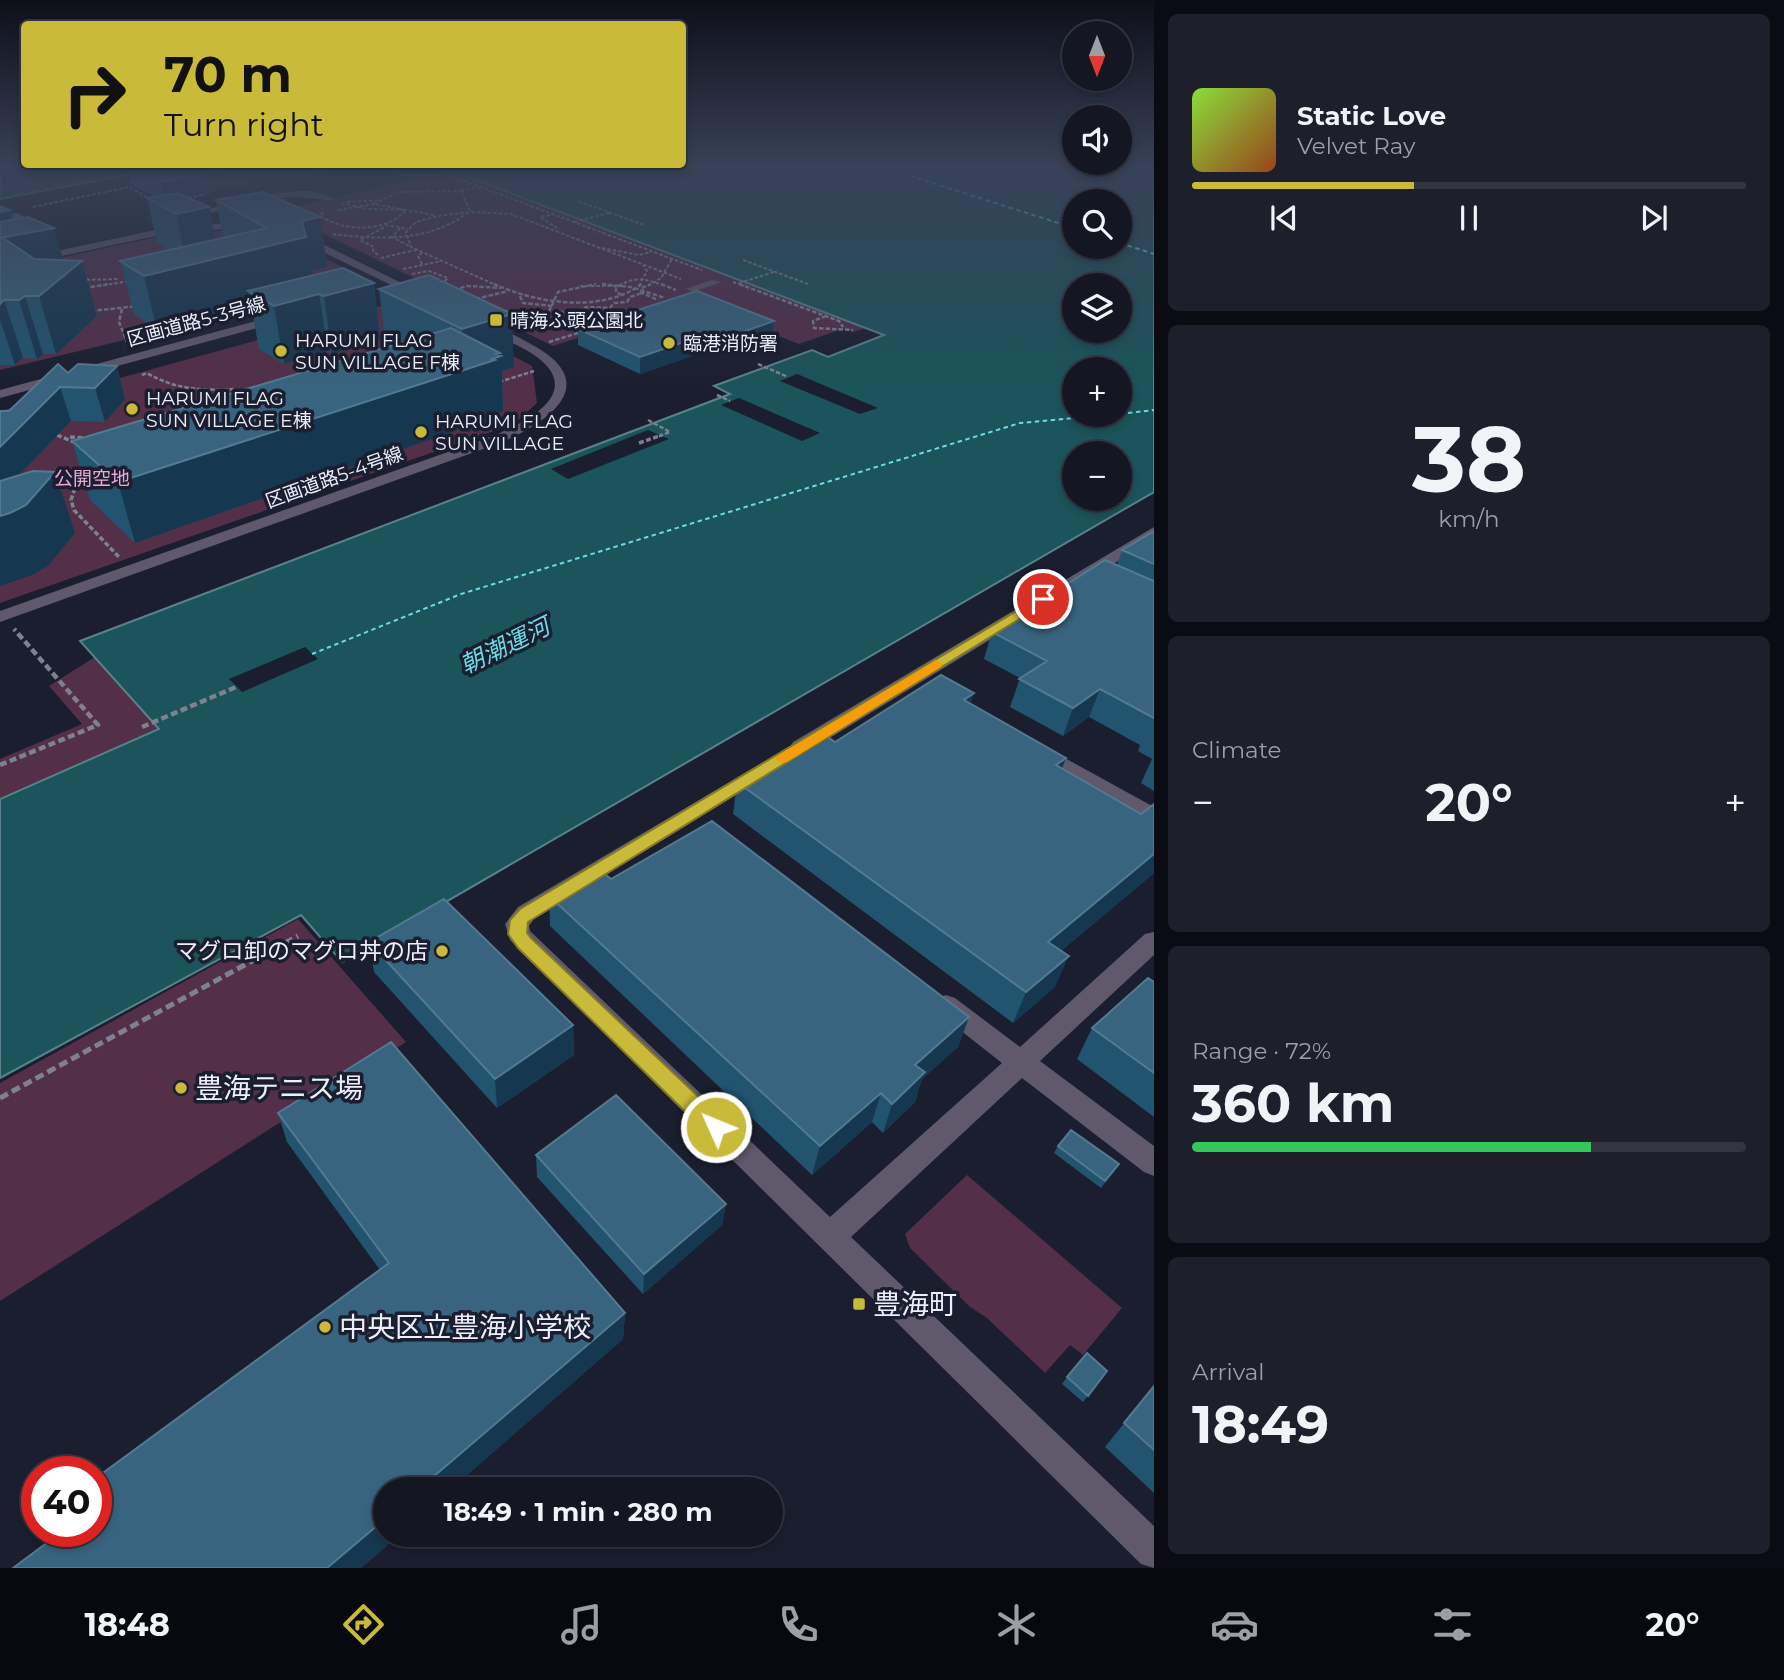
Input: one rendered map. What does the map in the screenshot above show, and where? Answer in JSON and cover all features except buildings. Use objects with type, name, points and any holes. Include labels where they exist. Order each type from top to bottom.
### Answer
[{"type":"street","points":[[0,256],[79,239]]},
{"type":"street","points":[[0,266],[126,239]]},
{"type":"street","points":[[308,239],[404,277],[433,293]]},
{"type":"street","points":[[380,292],[404,277]]},
{"type":"street","points":[[692,289],[721,282]]},
{"type":"street","name":"区画道路5-3号線","points":[[0,394],[296,314]]},
{"type":"street","points":[[469,318],[534,351],[553,365]]},
{"type":"street","name":"区画道路5-4号線","points":[[6,622],[132,570],[515,432],[542,415],[557,397],[560,381],[553,365]]},
{"type":"street","points":[[1154,532],[526,913],[517,924],[517,934],[1154,1551]]},
{"type":"street","points":[[1086,573],[1109,584]]},
{"type":"street","points":[[913,678],[937,692]]},
{"type":"street","points":[[1021,741],[1154,817]]},
{"type":"street","points":[[691,813],[713,830]]},
{"type":"street","points":[[831,1237],[1154,941]]},
{"type":"street","points":[[922,987],[1154,1163]]},
{"type":"path","points":[[361,239],[360,241],[374,247],[374,253],[382,258],[417,249]]},
{"type":"path","points":[[396,239],[520,296],[523,303],[553,306],[622,295],[656,283],[672,259]]},
{"type":"path","points":[[407,239],[411,247]]},
{"type":"path","points":[[579,239],[665,273],[692,289]]},
{"type":"path","points":[[620,239],[704,271]]},
{"type":"path","points":[[602,248],[639,255],[652,251]]},
{"type":"path","points":[[422,264],[418,256],[423,252]]},
{"type":"path","points":[[366,253],[389,264]]},
{"type":"path","points":[[743,260],[808,284]]},
{"type":"path","points":[[411,267],[443,261]]},
{"type":"path","points":[[640,288],[647,279],[647,271],[643,265]]},
{"type":"path","points":[[404,277],[429,271],[448,278],[433,293]]},
{"type":"path","points":[[738,284],[775,272]]},
{"type":"path","points":[[404,277],[422,280]]},
{"type":"path","points":[[467,286],[478,277]]},
{"type":"path","points":[[76,280],[141,279],[81,289]]},
{"type":"path","points":[[628,298],[617,292],[616,288],[628,280],[647,279],[692,289]]},
{"type":"path","points":[[721,282],[733,282]]},
{"type":"path","points":[[721,282],[733,282],[826,316],[839,321],[843,327]]},
{"type":"path","points":[[494,309],[514,310],[527,319],[545,320],[553,306],[556,293],[563,289],[599,283],[640,288],[665,298]]},
{"type":"path","points":[[457,297],[447,292],[467,286],[502,288]]},
{"type":"path","points":[[635,290],[658,300]]},
{"type":"path","points":[[473,300],[509,291]]},
{"type":"path","points":[[553,306],[570,314],[587,307],[610,308],[614,303],[626,302],[628,298],[642,293]]},
{"type":"path","points":[[582,302],[587,307]]},
{"type":"path","points":[[85,310],[110,311],[141,305]]},
{"type":"path","points":[[826,316],[813,321],[814,328],[828,332],[843,327],[853,330]]},
{"type":"path","points":[[542,345],[581,332]]},
{"type":"path","points":[[498,382],[553,365]]},
{"type":"path","points":[[758,365],[788,377]]},
{"type":"path","points":[[717,395],[730,401]]},
{"type":"path","points":[[639,443],[670,432],[648,421]]},
{"type":"path","points":[[51,433],[74,441],[81,452]]},
{"type":"path","points":[[65,437],[90,438]]},
{"type":"path","points":[[83,462],[71,500],[74,510],[132,570]]},
{"type":"path","points":[[80,476],[90,474]]},
{"type":"path","points":[[0,765],[98,725],[6,622]]},
{"type":"path","points":[[142,727],[236,687]]},
{"type":"path","points":[[0,1098],[298,936]]},
{"type":"green space","points":[[147,239],[283,239],[362,276],[356,284],[0,370],[0,271]]},
{"type":"green space","points":[[335,239],[631,239],[866,328],[853,332],[842,329],[799,344],[690,301],[553,346]]},
{"type":"green space","name":"公開空地","points":[[396,302],[416,304],[532,366],[537,403],[514,424],[0,603],[0,411]]},
{"type":"green space","points":[[95,657],[159,729],[0,798],[0,759],[82,724],[49,686]]},
{"type":"green space","name":"豊海テニス場","points":[[298,919],[406,1042],[0,1301],[0,1083]]},
{"type":"green space","points":[[967,1175],[1122,1308],[1083,1355],[1070,1345],[1045,1373],[987,1318],[970,1307],[910,1248],[905,1234]]},
{"type":"water","name":"朝潮運河","points":[[632,239],[1062,239],[1062,259],[1132,259],[1132,239],[1154,239],[1154,492],[1132,505],[1132,441],[1062,441],[1062,511],[1121,511],[342,962],[301,915],[0,1078],[0,799],[159,729],[80,641],[730,394],[714,386],[812,350],[828,357],[884,335]]},
{"type":"pier","points":[[797,374],[878,408],[860,414],[780,381]]},
{"type":"pier","points":[[739,398],[820,433],[802,441],[721,405]]},
{"type":"pier","points":[[648,430],[669,439],[568,479],[551,469]]},
{"type":"pier","points":[[305,647],[318,659],[242,692],[229,679]]},
{"type":"ferry route","points":[[1132,247],[1154,254]]},
{"type":"ferry route","points":[[1132,413],[1154,410]]},
{"type":"ferry route","points":[[312,654],[461,594],[1020,423],[1062,419]]},
{"type":"slow traffic","points":[[781,758],[936,664]]},
{"type":"place","name":"晴海ふ頭公園北","points":[[496,320]]},
{"type":"place","name":"臨港消防署","points":[[669,343]]},
{"type":"place","name":"HARUMI FLAG SUN VILLAGE F棟","points":[[281,351]]},
{"type":"place","name":"HARUMI FLAG SUN VILLAGE E棟","points":[[132,409]]},
{"type":"place","name":"HARUMI FLAG SUN VILLAGE","points":[[421,432]]},
{"type":"place","name":"マグロ卸のマグロ丼の店","points":[[442,951]]},
{"type":"place","name":"豊海テニス場","points":[[181,1088]]},
{"type":"place","name":"豊海町","points":[[859,1304]]},
{"type":"place","name":"中央区立豊海小学校","points":[[325,1327]]},
{"type":"route","points":[[716,1127],[525,943],[517,934],[519,920],[526,913],[1043,599]]}]
